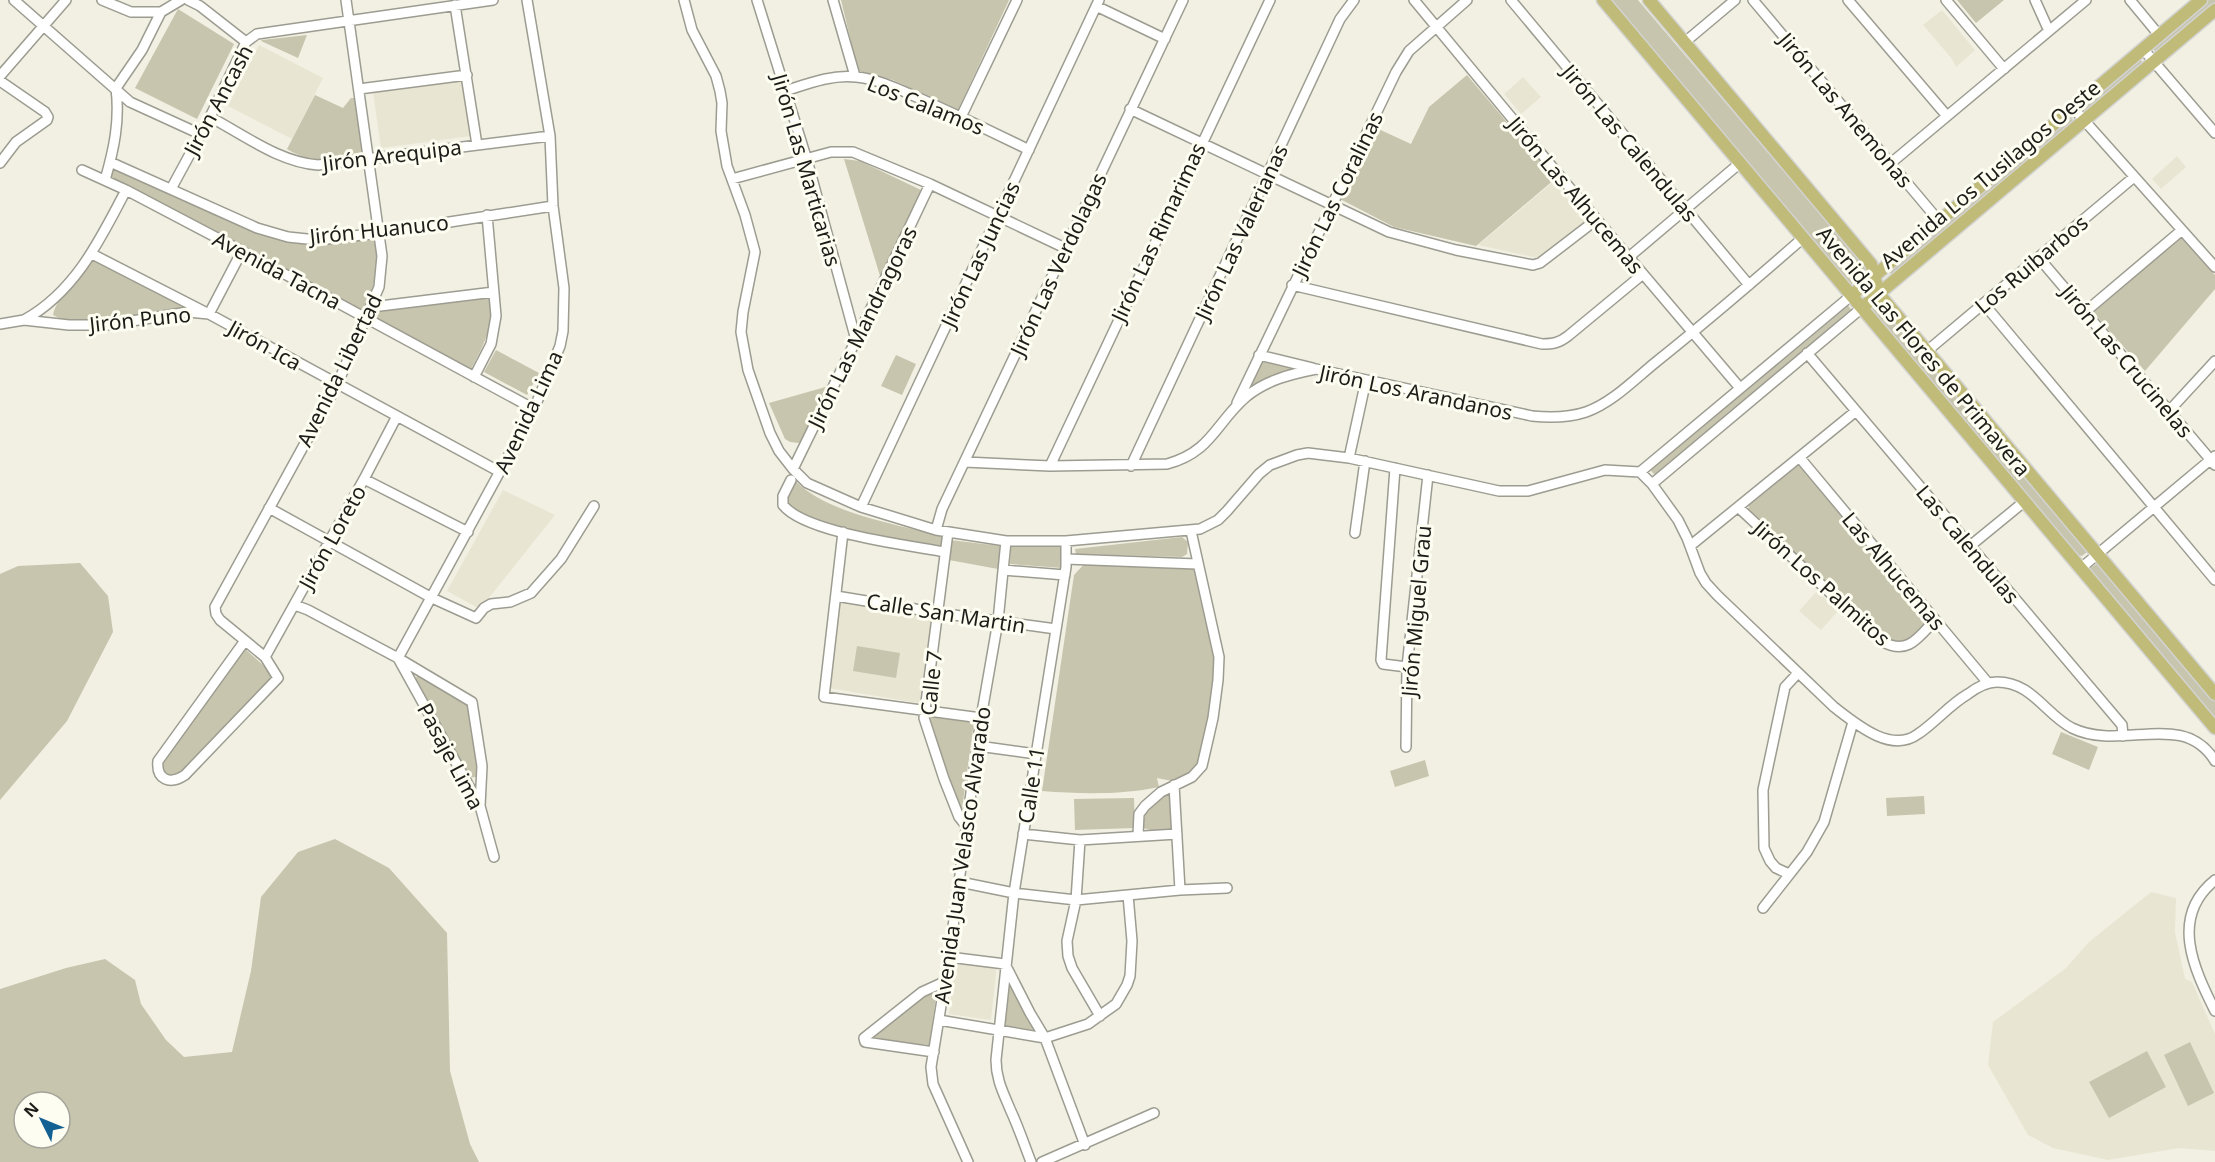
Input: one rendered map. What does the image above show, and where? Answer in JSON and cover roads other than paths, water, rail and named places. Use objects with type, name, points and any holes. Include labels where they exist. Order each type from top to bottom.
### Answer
[{"type":"main road","name":"Avenida Las Flores de Primavera","points":[[1603,0],[2215,728]]},
{"type":"main road","name":"Avenida Las Flores de Primavera","points":[[1649,0],[1871,264],[1879,294],[2215,694]]},
{"type":"main road","name":"Avenida Los Tusilagos Oeste","points":[[1852,295],[2201,0]]},
{"type":"main road","name":"Avenida Los Tusilagos Oeste","points":[[1863,307],[2215,10]]},
{"type":"street","points":[[14,0],[130,102],[200,134]]},
{"type":"street","points":[[0,163],[16,142],[48,117],[45,112],[0,79],[66,0]]},
{"type":"street","points":[[102,0],[131,12],[161,12],[181,0]]},
{"type":"street","points":[[188,0],[200,6],[246,42]]},
{"type":"street","name":"Avenida Libertad","points":[[244,642],[216,614],[215,608],[337,385],[379,287],[382,256],[346,0]]},
{"type":"street","name":"Jirón Ancash","points":[[171,189],[210,117],[246,42],[260,33],[493,0]]},
{"type":"street","name":"Avenida Lima","points":[[398,658],[534,409],[560,346],[563,331],[563,271],[553,206],[550,136],[527,0]]},
{"type":"street","points":[[684,0],[692,30],[716,76],[720,91],[723,148],[755,252],[741,332],[748,370],[770,433],[779,451],[807,483],[861,507],[936,530],[1006,541],[1066,541],[1200,529],[1218,520],[1249,483],[1270,465],[1308,453],[1365,461],[1489,490],[1512,492],[1528,491],[1605,470],[1640,472],[1652,484],[1678,520],[1700,573],[1712,589],[1798,673],[1854,722],[1883,738],[1896,741],[1910,740],[1959,699],[1988,683],[2006,683],[2027,690],[2057,719],[2083,733],[2096,736],[2160,734],[2187,737],[2204,745],[2215,761]]},
{"type":"street","name":"Jirón Las Marticarias","points":[[757,0],[807,160],[856,340]]},
{"type":"street","points":[[833,0],[855,76]]},
{"type":"street","points":[[961,117],[1017,0]]},
{"type":"street","name":"Jirón Las Verdolagas","points":[[936,530],[942,509],[1183,0]]},
{"type":"street","name":"Jirón Las Rimarimas","points":[[1050,465],[1200,143],[1270,0]]},
{"type":"street","name":"Jirón Las Valerianas","points":[[1131,466],[1340,19],[1354,0]]},
{"type":"street","name":"Jirón Las Alhucemas","points":[[1414,0],[1596,220],[1740,388]]},
{"type":"street","name":"Jirón Las Coralinas","points":[[1235,408],[1396,72],[1409,51],[1467,0]]},
{"type":"street","name":"Jirón Las Calendulas","points":[[1511,0],[1749,285]]},
{"type":"street","points":[[1685,42],[1735,0]]},
{"type":"street","name":"Jirón Las Anemonas","points":[[1753,0],[1939,221]]},
{"type":"street","points":[[1848,0],[1947,116]]},
{"type":"street","points":[[1946,0],[2004,69]]},
{"type":"street","points":[[2035,0],[2049,31]]},
{"type":"street","points":[[1891,163],[2085,0]]},
{"type":"street","points":[[2130,0],[2159,35]]},
{"type":"street","points":[[1098,3],[1165,39]]},
{"type":"street","name":"Jirón Las Juncias","points":[[861,507],[1098,3]]},
{"type":"street","points":[[455,5],[477,145]]},
{"type":"street","points":[[105,180],[115,147],[119,110],[116,88],[142,50],[161,12]]},
{"type":"street","points":[[2143,49],[2213,126]]},
{"type":"street","points":[[359,89],[467,75]]},
{"type":"street","name":"Los Calamos","points":[[785,91],[816,81],[855,76],[893,87],[1029,150]]},
{"type":"street","points":[[1130,109],[1389,231],[1456,250],[1533,265],[1540,263],[1596,220]]},
{"type":"street","points":[[2073,109],[2215,267]]},
{"type":"street","name":"Jirón Arequipa","points":[[210,117],[288,159],[303,164],[334,164],[550,136]]},
{"type":"street","points":[[732,179],[831,152],[853,152],[930,184],[1065,249]]},
{"type":"street","name":"Jirón Huanuco","points":[[110,162],[248,224],[288,237],[327,239],[379,233],[553,206]]},
{"type":"street","points":[[1629,257],[1740,163]]},
{"type":"street","name":"Avenida Tacna","points":[[82,170],[126,190],[242,251],[534,409]]},
{"type":"street","name":"Los Ruibarbos","points":[[1927,351],[2134,177]]},
{"type":"street","name":"Jirón Las Mandragoras","points":[[793,469],[930,184]]},
{"type":"street","points":[[24,320],[50,303],[92,254],[126,190]]},
{"type":"street","points":[[474,376],[491,344],[496,315],[487,215]]},
{"type":"street","points":[[2085,312],[2182,230]]},
{"type":"street","name":"Jirón Los Arandanos","points":[[965,462],[1131,466],[1167,464],[1182,460],[1205,444],[1235,408],[1268,382],[1316,369],[1532,416],[1558,418],[1587,412],[1601,405],[1693,332],[1803,238]]},
{"type":"street","name":"Jirón Puno","points":[[0,324],[24,320],[88,326],[188,312],[209,314],[242,251]]},
{"type":"street","name":"Jirón Ica","points":[[92,254],[209,314],[500,472]]},
{"type":"street","name":"Jirón Las Crucinelas","points":[[2039,258],[2169,411],[2214,460]]},
{"type":"street","points":[[1292,285],[1542,344],[1552,344],[1559,343],[1643,274]]},
{"type":"street","points":[[372,307],[494,292]]},
{"type":"street","name":"Avenida Los Tusilagos Oeste","points":[[1640,472],[1852,295]]},
{"type":"street","points":[[1984,304],[2215,580]]},
{"type":"street","name":"Avenida Los Tusilagos Oeste","points":[[1652,484],[1863,307]]},
{"type":"street","name":"Las Calendulas","points":[[1807,353],[2122,725],[2122,736]]},
{"type":"street","points":[[1259,355],[1316,369]]},
{"type":"street","points":[[2169,411],[2215,361]]},
{"type":"street","points":[[1349,458],[1366,380]]},
{"type":"street","points":[[1690,546],[1856,411]]},
{"type":"street","name":"Jirón Loreto","points":[[265,657],[397,416]]},
{"type":"street","name":"Las Alhucemas","points":[[1800,458],[1988,683]]},
{"type":"street","points":[[2081,568],[2214,460]]},
{"type":"street","points":[[1355,533],[1365,461]]},
{"type":"street","points":[[1395,468],[1381,660],[1383,664],[1407,667]]},
{"type":"street","name":"Jirón Miguel Grau","points":[[1406,747],[1407,667],[1428,475]]},
{"type":"street","points":[[364,479],[468,532]]},
{"type":"street","points":[[791,480],[783,499],[783,505],[797,517],[843,532],[945,552]]},
{"type":"street","points":[[1970,546],[2025,501]]},
{"type":"street","points":[[269,508],[432,598],[476,618],[484,608],[491,604],[510,602],[531,593],[561,559],[594,506]]},
{"type":"street","name":"Jirón Los Palmitos","points":[[1739,508],[1883,642],[1893,648],[1906,647],[1935,620]]},
{"type":"street","points":[[1138,835],[1139,814],[1145,806],[1161,792],[1192,777],[1202,766],[1218,680],[1220,657],[1191,531]]},
{"type":"street","points":[[843,532],[824,698],[981,718]]},
{"type":"street","name":"Calle 7","points":[[948,532],[924,718],[944,779],[958,814],[967,826]]},
{"type":"street","name":"Avenida Juan Velasco Alvarado","points":[[968,1162],[933,1084],[931,1067],[950,957],[981,718],[998,621],[1006,541]]},
{"type":"street","name":"Calle 11","points":[[1031,1162],[1011,1110],[1001,1091],[996,1072],[1005,964],[1014,893],[1065,575],[1066,541]]},
{"type":"street","points":[[1066,559],[1197,564]]},
{"type":"street","points":[[1004,570],[1065,575]]},
{"type":"street","name":"Calle San Martin","points":[[836,596],[1056,629]]},
{"type":"street","points":[[295,605],[398,658],[472,702],[482,766],[480,806]]},
{"type":"street","points":[[244,642],[265,657],[278,678],[184,775],[175,781],[169,781],[160,775],[157,768],[158,761],[244,642]]},
{"type":"street","name":"Pasaje Lima","points":[[398,658],[480,806],[494,857]]},
{"type":"street","points":[[1789,873],[1776,868],[1764,848],[1763,790],[1785,687],[1798,673]]},
{"type":"street","points":[[1763,908],[1807,852],[1824,822],[1854,722]]},
{"type":"street","points":[[978,746],[1036,754]]},
{"type":"street","points":[[1174,785],[1180,890]]},
{"type":"street","points":[[1023,834],[1080,840],[1177,834]]},
{"type":"street","points":[[1080,840],[1076,900],[1067,941],[1068,956],[1072,968],[1100,1016]]},
{"type":"street","points":[[2215,880],[2201,894],[2190,917],[2189,944],[2197,976],[2211,992],[2215,1011]]},
{"type":"street","points":[[960,882],[1014,893],[1076,900],[1227,888]]},
{"type":"street","points":[[939,1020],[1045,1038],[1089,1024],[1116,1004],[1128,986],[1132,941],[1128,895]]},
{"type":"street","points":[[950,957],[1005,964],[1045,1038],[1085,1145]]},
{"type":"street","points":[[933,1052],[865,1042],[864,1038],[922,992],[944,982]]},
{"type":"street","points":[[1042,1162],[1154,1113]]},
{"type":"street","points":[[1063,1162],[1067,1152]]}]
